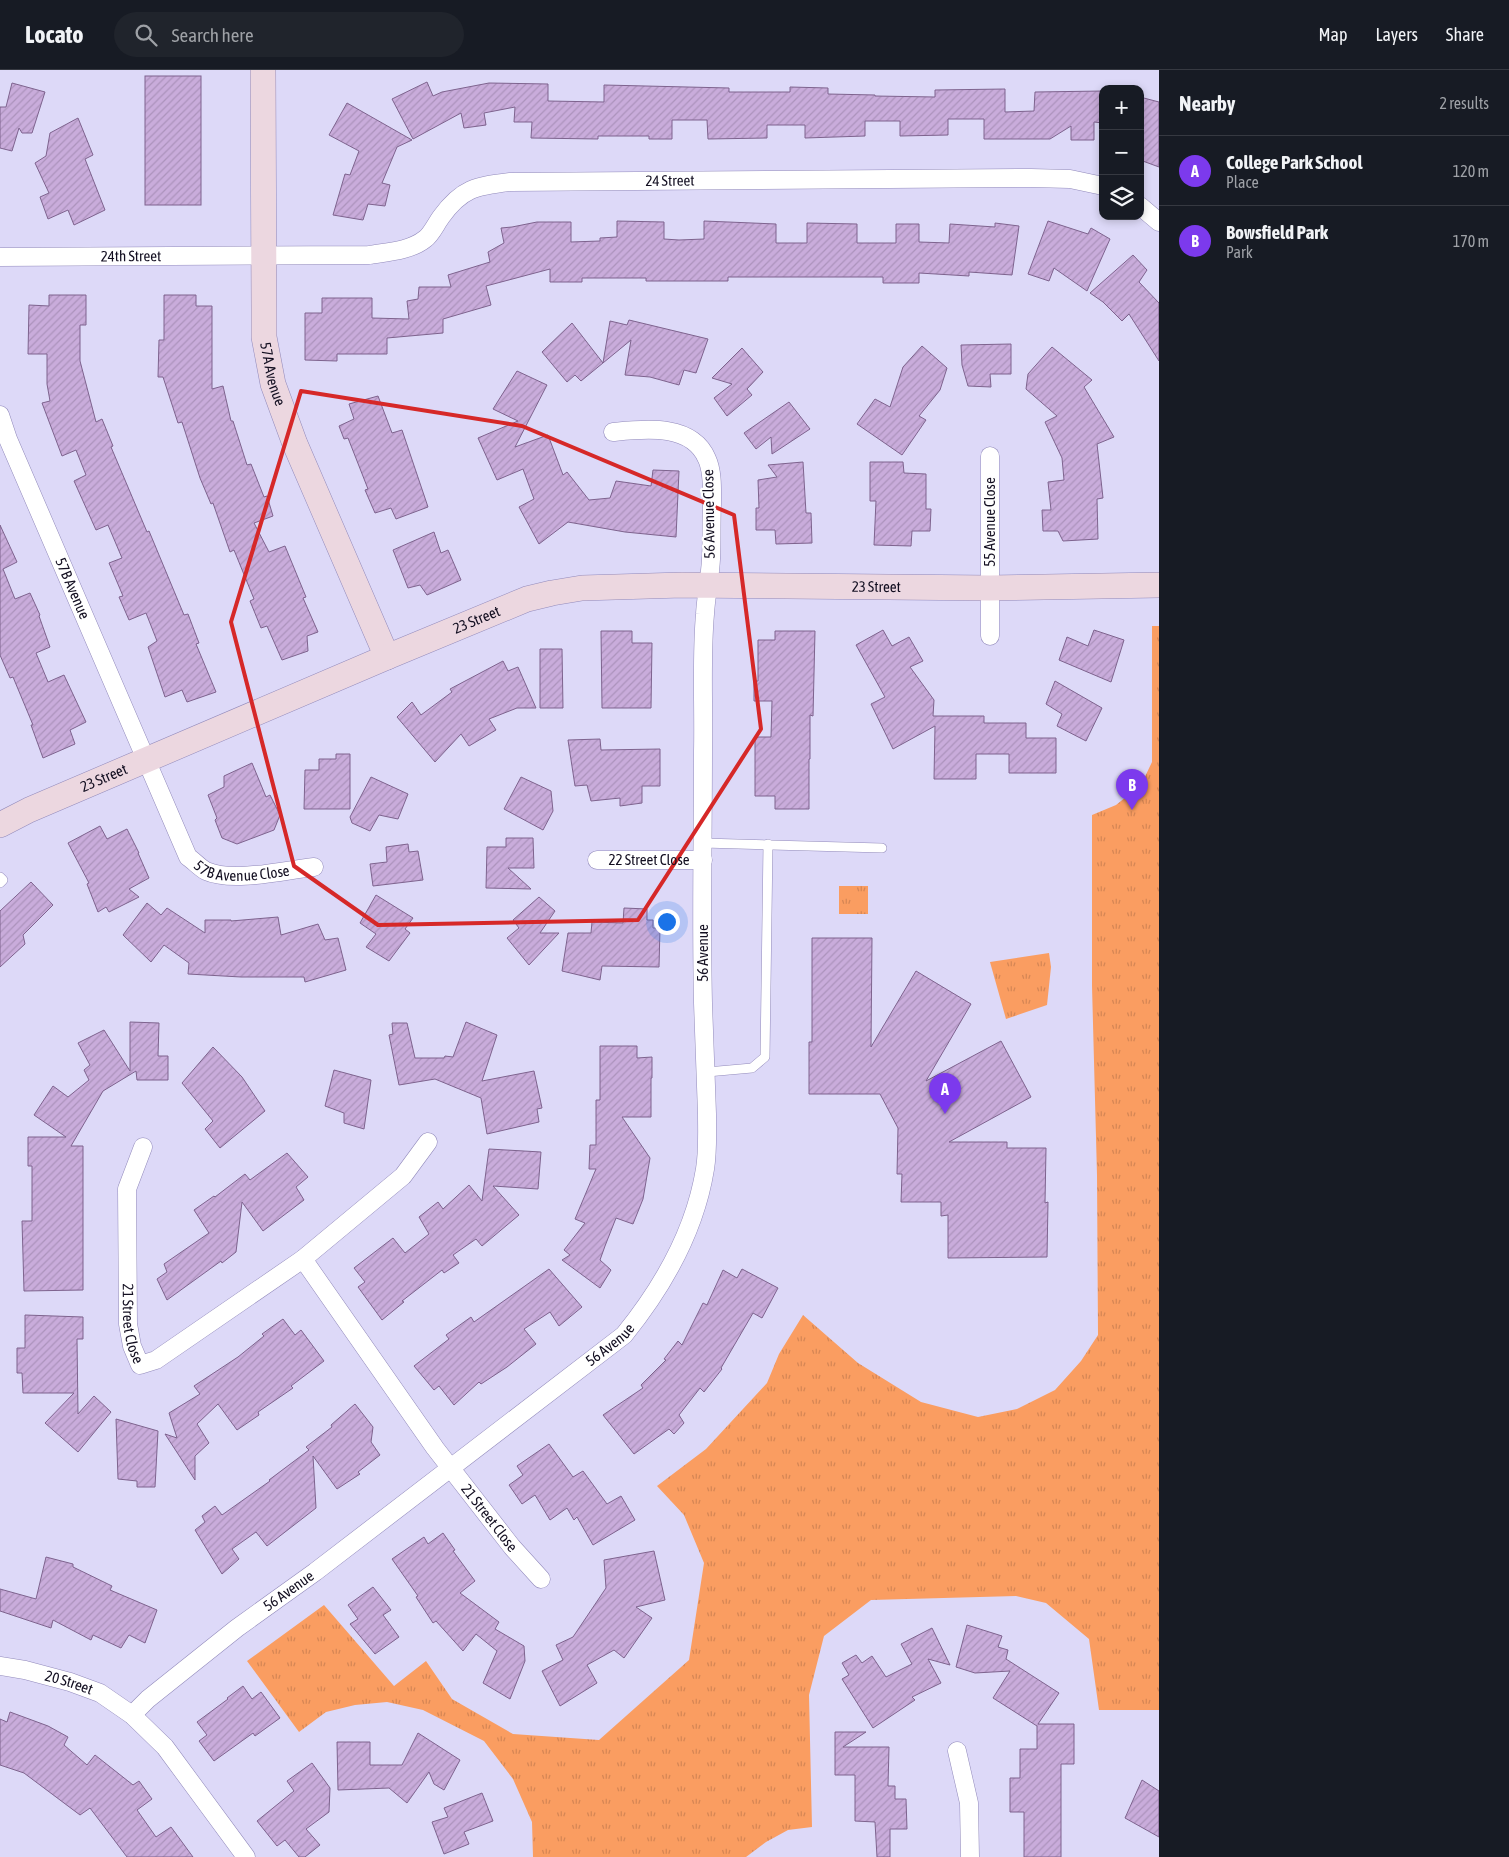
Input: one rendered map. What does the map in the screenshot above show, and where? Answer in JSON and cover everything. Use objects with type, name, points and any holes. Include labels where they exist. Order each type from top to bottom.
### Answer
[{"type":"street","name":"57A Avenue","points":[[263,70],[264,337],[273,384],[295,444],[387,657]]},
{"type":"street","name":"24 Street","points":[[263,256],[369,255],[400,250],[426,239],[451,204],[462,193],[482,186],[510,182],[1031,178],[1070,179],[1099,185]]},
{"type":"street","points":[[1144,209],[1159,222]]},
{"type":"street","name":"24th Street","points":[[0,257],[263,256]]},
{"type":"street","name":"57B Avenue","points":[[0,415],[8,439],[146,761]]},
{"type":"street","name":"56 Avenue Close","points":[[613,432],[637,429],[673,432],[691,438],[706,457],[710,468],[712,490],[711,560],[708,586]]},
{"type":"street","name":"55 Avenue Close","points":[[990,456],[990,588]]},
{"type":"street","name":"23 Street","points":[[0,825],[29,810],[387,657],[527,599],[552,592],[582,588],[708,586],[990,588],[1159,585]]},
{"type":"street","name":"56 Avenue","points":[[132,1715],[148,1699],[237,1628],[315,1572],[617,1341],[648,1306],[669,1270],[690,1222],[700,1193],[705,1166],[707,1072],[704,1004],[703,852],[705,616],[708,586]]},
{"type":"street","points":[[990,588],[990,636]]},
{"type":"street","name":"57B Avenue Close","points":[[146,761],[188,857],[205,871],[223,876],[250,875],[314,867]]},
{"type":"street","name":"22 Street Close","points":[[597,860],[703,852]]},
{"type":"street","name":"21 Street Close","points":[[143,1147],[127,1189],[128,1324],[132,1346],[140,1365],[156,1360],[303,1259],[403,1176],[428,1142]]},
{"type":"street","name":"21 Street Close","points":[[303,1259],[435,1448],[512,1547],[541,1579]]},
{"type":"street","name":"20 Street","points":[[0,1666],[26,1670],[70,1682],[100,1693],[132,1715]]},
{"type":"street","points":[[132,1715],[165,1747],[246,1857]]},
{"type":"street","points":[[957,1752],[969,1802],[970,1857]]},
{"type":"lane","points":[[703,852],[768,844],[882,848]]},
{"type":"lane","points":[[707,1072],[752,1068],[764,1057],[768,844]]},
{"type":"lane","points":[[0,877],[3,880],[0,884]]},
{"type":"highlighted area","points":[[301,391],[522,426],[734,515],[761,729],[638,920],[378,925],[294,866],[231,622]]},
{"type":"green space","points":[[1152,626],[1159,626],[1159,1710],[1099,1710],[1089,1639],[1046,1603],[1016,1596],[871,1600],[824,1636],[809,1695],[812,1827],[788,1830],[766,1842],[746,1857],[533,1857],[532,1822],[513,1779],[484,1741],[423,1710],[387,1702],[355,1705],[326,1712],[299,1732],[247,1661],[324,1605],[394,1686],[426,1661],[452,1699],[513,1734],[599,1740],[689,1660],[704,1563],[684,1515],[657,1486],[706,1449],[767,1383],[779,1354],[803,1315],[858,1363],[921,1402],[978,1417],[1017,1409],[1055,1390],[1081,1361],[1098,1335],[1097,1175],[1092,986],[1092,815],[1116,805],[1141,785],[1152,762]]},
{"type":"green space","points":[[839,886],[868,886],[868,914],[839,914]]},
{"type":"green space","points":[[1049,953],[1051,967],[1047,1005],[1006,1019],[990,962]]},
{"type":"building","points":[[145,76],[201,76],[201,205],[145,205]]},
{"type":"building","points":[[427,82],[433,96],[442,92],[489,83],[548,84],[548,101],[604,102],[604,85],[729,88],[729,92],[790,92],[790,87],[828,88],[828,94],[935,97],[935,90],[1005,89],[1005,112],[1034,111],[1035,92],[1099,91],[1099,123],[1094,122],[1094,140],[1071,140],[1071,126],[1050,139],[984,139],[984,119],[948,119],[948,135],[900,136],[900,121],[865,121],[865,136],[805,138],[805,125],[767,125],[767,138],[708,139],[707,120],[672,120],[672,139],[649,139],[649,136],[598,136],[598,139],[531,138],[532,122],[514,122],[515,107],[484,113],[486,125],[464,128],[461,113],[413,139],[392,99]]},
{"type":"building","points":[[12,83],[45,92],[32,133],[22,133],[19,128],[12,151],[0,148],[0,107],[6,107]]},
{"type":"building","points":[[1144,98],[1159,102],[1159,167],[1144,161]]},
{"type":"building","points":[[347,103],[412,140],[397,147],[382,183],[390,185],[385,206],[368,204],[363,220],[333,215],[345,174],[350,175],[359,151],[329,135]]},
{"type":"building","points":[[78,118],[93,155],[85,159],[105,210],[74,225],[68,210],[48,219],[40,197],[49,193],[35,163],[46,156],[50,133]]},
{"type":"building","points":[[617,221],[664,222],[664,239],[679,240],[704,239],[704,221],[776,224],[776,243],[807,243],[807,223],[857,224],[857,243],[896,243],[896,224],[919,224],[919,242],[949,243],[950,224],[995,227],[995,223],[1019,226],[1012,275],[969,272],[969,276],[919,273],[919,283],[883,283],[883,277],[728,277],[728,281],[646,281],[646,278],[582,278],[582,282],[550,282],[550,269],[486,286],[491,305],[443,319],[443,333],[387,338],[387,354],[337,354],[337,361],[305,360],[305,313],[322,313],[322,298],[372,298],[372,318],[409,319],[407,301],[418,299],[419,287],[451,287],[448,275],[490,262],[488,252],[504,243],[501,228],[537,222],[571,222],[571,242],[600,241],[600,238],[617,237]]},
{"type":"building","points":[[1048,221],[1088,234],[1091,228],[1110,239],[1087,291],[1054,268],[1049,281],[1028,274]]},
{"type":"building","points":[[1133,255],[1147,270],[1139,282],[1159,303],[1159,361],[1129,314],[1122,321],[1103,302],[1090,293]]},
{"type":"building","points":[[49,295],[86,295],[86,325],[80,325],[80,361],[96,422],[102,419],[113,446],[111,447],[147,532],[149,531],[184,615],[188,614],[199,643],[196,644],[216,692],[187,702],[182,690],[165,697],[148,647],[157,641],[146,613],[129,620],[119,597],[123,596],[109,563],[122,558],[108,525],[96,530],[74,481],[86,475],[76,450],[62,456],[42,403],[50,401],[47,384],[47,354],[28,354],[29,305],[49,306]]},
{"type":"building","points":[[164,295],[196,295],[196,306],[212,306],[212,389],[223,386],[231,421],[233,421],[247,465],[251,464],[264,497],[267,496],[273,516],[254,523],[269,552],[285,546],[306,597],[303,598],[318,632],[307,636],[308,651],[282,660],[267,626],[261,628],[250,601],[254,599],[234,550],[230,552],[213,503],[211,504],[200,478],[182,422],[178,423],[163,377],[158,377],[159,340],[164,340]]},
{"type":"building","points":[[629,320],[708,339],[696,373],[684,370],[679,385],[650,377],[625,375],[631,340],[603,363],[610,321],[627,325]]},
{"type":"building","points":[[572,323],[603,363],[581,381],[575,375],[567,382],[542,352]]},
{"type":"building","points":[[1011,344],[1011,374],[990,374],[991,387],[968,386],[962,365],[961,345]]},
{"type":"building","points":[[922,346],[947,368],[940,390],[919,416],[926,420],[902,455],[857,424],[875,399],[890,407],[903,367]]},
{"type":"building","points":[[1052,347],[1092,380],[1084,387],[1114,437],[1097,444],[1103,498],[1097,499],[1098,539],[1063,541],[1058,531],[1043,531],[1042,510],[1051,510],[1048,482],[1064,480],[1062,458],[1045,422],[1057,416],[1026,389],[1028,374]]},
{"type":"building","points":[[742,348],[763,372],[747,389],[752,395],[727,416],[714,398],[732,384],[712,378]]},
{"type":"building","points":[[517,371],[547,385],[515,447],[548,435],[563,475],[567,472],[589,500],[610,498],[616,481],[651,486],[653,470],[679,471],[676,537],[625,532],[568,522],[539,544],[519,507],[534,499],[523,469],[497,480],[478,438],[518,421],[493,409]]},
{"type":"building","points":[[378,396],[392,433],[402,430],[428,507],[396,519],[391,508],[375,513],[365,490],[368,489],[348,438],[344,439],[339,426],[354,419],[349,404]]},
{"type":"building","points":[[789,402],[810,429],[772,454],[771,437],[756,449],[744,433]]},
{"type":"building","points":[[803,462],[806,513],[811,513],[812,543],[776,544],[775,530],[756,530],[756,508],[759,508],[758,480],[777,477],[768,465]]},
{"type":"building","points":[[870,462],[903,462],[904,473],[926,474],[926,509],[931,509],[930,531],[912,531],[911,546],[874,545],[876,501],[870,501]]},
{"type":"building","points":[[0,525],[17,562],[3,569],[15,599],[30,593],[40,615],[50,647],[36,653],[48,682],[64,675],[86,722],[70,730],[75,744],[43,758],[31,725],[33,725],[13,677],[10,678],[0,655]]},
{"type":"building","points":[[434,532],[441,553],[448,550],[461,580],[427,595],[420,585],[408,588],[393,550]]},
{"type":"building","points":[[883,630],[892,646],[909,637],[923,661],[910,667],[934,700],[933,716],[984,716],[984,723],[1026,723],[1026,738],[1056,738],[1056,773],[1009,773],[1009,754],[976,754],[976,779],[934,779],[935,726],[893,749],[871,704],[885,697],[856,645]]},
{"type":"building","points":[[1094,630],[1124,640],[1111,682],[1059,660],[1067,637],[1088,646]]},
{"type":"building","points":[[601,631],[632,631],[632,643],[652,643],[651,708],[602,708]]},
{"type":"building","points":[[775,631],[815,631],[813,716],[810,715],[809,809],[775,809],[775,796],[755,796],[755,737],[771,737],[772,701],[754,701],[754,681],[758,681],[758,640],[775,640]]},
{"type":"building","points":[[540,649],[562,649],[563,708],[540,708]]},
{"type":"building","points":[[503,661],[508,671],[518,667],[536,708],[517,708],[489,719],[496,730],[469,746],[461,734],[435,762],[397,717],[412,702],[421,715],[452,692],[450,689]]},
{"type":"building","points":[[1055,681],[1102,708],[1086,741],[1057,726],[1062,714],[1046,704]]},
{"type":"building","points":[[600,739],[601,750],[660,749],[660,786],[642,786],[642,803],[620,806],[620,798],[591,801],[587,785],[575,786],[568,740]]},
{"type":"building","points":[[336,754],[350,754],[350,809],[304,809],[305,770],[319,770],[319,759],[336,759]]},
{"type":"building","points":[[252,763],[266,797],[270,795],[280,815],[274,830],[237,844],[222,838],[208,795],[224,787],[224,776]]},
{"type":"building","points":[[371,777],[408,794],[398,819],[379,815],[370,831],[352,823],[350,817]]},
{"type":"building","points":[[521,777],[551,791],[553,811],[543,830],[504,809]]},
{"type":"building","points":[[100,826],[107,839],[127,829],[149,878],[129,889],[139,897],[109,912],[106,907],[98,912],[87,884],[89,883],[68,843]]},
{"type":"building","points":[[506,838],[533,838],[534,868],[508,868],[531,889],[486,888],[487,847],[506,847]]},
{"type":"building","points":[[408,844],[409,852],[418,851],[423,880],[373,886],[370,864],[387,862],[386,847]]},
{"type":"building","points":[[31,882],[53,905],[23,935],[25,944],[0,967],[0,911]]},
{"type":"building","points":[[376,895],[413,918],[405,929],[410,933],[389,961],[366,947],[376,934],[360,923]]},
{"type":"building","points":[[539,897],[555,911],[540,933],[559,933],[529,965],[507,938],[519,928],[513,920]]},
{"type":"building","points":[[147,903],[161,915],[167,908],[205,933],[205,920],[231,921],[278,917],[281,935],[318,924],[325,940],[338,938],[346,970],[305,982],[304,977],[241,977],[188,974],[189,963],[164,945],[151,962],[123,935]]},
{"type":"building","points":[[624,908],[647,909],[647,920],[653,920],[653,928],[660,928],[659,967],[602,966],[600,980],[562,971],[568,933],[591,933],[592,922],[623,923]]},
{"type":"building","points":[[812,938],[872,938],[871,1047],[916,971],[971,1004],[926,1081],[1001,1041],[1031,1097],[949,1142],[1007,1142],[1007,1148],[1046,1148],[1045,1203],[1048,1202],[1047,1257],[948,1258],[948,1215],[941,1216],[941,1202],[901,1202],[902,1174],[897,1174],[898,1128],[880,1094],[809,1094],[809,1042],[812,1042]]},
{"type":"building","points":[[130,1022],[159,1023],[158,1056],[168,1056],[168,1080],[137,1080],[136,1071],[103,1091],[71,1146],[83,1146],[83,1290],[24,1291],[22,1221],[32,1221],[32,1166],[28,1166],[28,1137],[66,1137],[34,1115],[53,1086],[68,1097],[89,1080],[84,1070],[90,1065],[78,1043],[104,1030],[130,1071]]},
{"type":"building","points":[[466,1022],[497,1035],[482,1081],[534,1071],[542,1108],[537,1109],[539,1122],[487,1134],[481,1098],[435,1079],[399,1085],[389,1035],[393,1034],[392,1023],[407,1023],[415,1058],[444,1058],[445,1056],[453,1057]]},
{"type":"building","points":[[600,1046],[637,1046],[637,1058],[652,1057],[652,1078],[651,1117],[622,1117],[650,1158],[643,1199],[633,1224],[616,1218],[600,1260],[611,1270],[600,1288],[562,1260],[570,1255],[564,1250],[585,1223],[575,1219],[596,1169],[589,1169],[590,1145],[596,1145],[596,1100],[600,1100]]},
{"type":"building","points":[[213,1047],[242,1077],[265,1111],[220,1148],[205,1129],[213,1121],[182,1083]]},
{"type":"building","points":[[334,1070],[371,1080],[364,1129],[344,1123],[344,1113],[325,1106]]},
{"type":"building","points":[[489,1149],[541,1152],[538,1189],[493,1186],[519,1215],[482,1246],[476,1239],[453,1255],[459,1263],[444,1273],[442,1270],[402,1301],[404,1302],[382,1320],[358,1287],[365,1282],[354,1268],[393,1238],[405,1253],[429,1234],[419,1217],[438,1202],[443,1209],[469,1185],[482,1201]]},
{"type":"building","points":[[287,1153],[308,1177],[296,1187],[304,1200],[263,1231],[242,1202],[236,1252],[167,1300],[157,1279],[167,1272],[164,1264],[209,1233],[194,1210],[245,1174],[250,1180]]},
{"type":"building","points":[[549,1269],[582,1307],[559,1326],[550,1312],[524,1329],[536,1344],[507,1367],[481,1384],[479,1382],[454,1405],[439,1386],[434,1390],[414,1366],[449,1339],[446,1335],[471,1317],[474,1322]]},
{"type":"building","points":[[742,1269],[778,1288],[762,1318],[753,1313],[722,1369],[704,1392],[700,1388],[679,1415],[684,1423],[674,1434],[669,1429],[634,1454],[603,1415],[643,1388],[641,1385],[666,1360],[664,1359],[678,1341],[682,1345],[703,1303],[707,1305],[723,1270],[737,1278]]},
{"type":"building","points":[[25,1315],[83,1317],[83,1339],[77,1339],[78,1414],[94,1396],[111,1412],[78,1452],[45,1423],[74,1393],[23,1393],[22,1373],[17,1373],[17,1348],[25,1348]]},
{"type":"building","points":[[283,1319],[295,1335],[301,1330],[324,1361],[291,1386],[293,1388],[258,1412],[259,1415],[237,1430],[218,1404],[197,1424],[209,1443],[195,1456],[195,1480],[165,1434],[177,1438],[169,1413],[200,1394],[194,1386],[238,1357],[264,1336],[262,1334]]},
{"type":"building","points":[[355,1404],[373,1427],[371,1442],[380,1455],[358,1472],[360,1474],[337,1489],[313,1456],[316,1508],[267,1546],[256,1532],[232,1549],[239,1559],[222,1574],[195,1530],[205,1522],[202,1516],[215,1506],[222,1515],[270,1481],[309,1450],[306,1447],[332,1427],[331,1425]]},
{"type":"building","points":[[116,1419],[158,1431],[155,1487],[137,1487],[137,1481],[118,1479]]},
{"type":"building","points":[[549,1444],[573,1477],[583,1471],[607,1504],[621,1496],[635,1520],[593,1545],[577,1517],[574,1520],[567,1508],[550,1520],[535,1495],[522,1504],[509,1485],[523,1475],[517,1466]]},
{"type":"building","points":[[443,1533],[455,1550],[453,1551],[475,1581],[460,1593],[499,1622],[495,1629],[524,1646],[525,1661],[510,1699],[483,1683],[497,1651],[476,1634],[463,1651],[436,1621],[433,1623],[416,1597],[418,1596],[392,1559],[424,1537],[428,1544]]},
{"type":"building","points":[[654,1551],[665,1600],[636,1607],[652,1618],[624,1658],[614,1650],[587,1665],[597,1683],[560,1706],[542,1671],[563,1660],[556,1645],[573,1637],[606,1588],[604,1560]]},
{"type":"building","points":[[46,1557],[73,1564],[73,1567],[112,1586],[110,1590],[157,1610],[145,1643],[129,1635],[121,1648],[93,1635],[91,1640],[53,1620],[51,1628],[0,1611],[0,1589],[36,1599]]},
{"type":"building","points":[[373,1587],[391,1610],[383,1615],[399,1637],[375,1654],[350,1624],[358,1619],[348,1605]]},
{"type":"building","points":[[967,1625],[1002,1636],[998,1647],[1008,1650],[1006,1659],[1059,1693],[1038,1724],[1074,1724],[1074,1764],[1061,1764],[1061,1857],[1024,1857],[1024,1812],[1010,1812],[1010,1778],[1020,1778],[1020,1749],[1037,1749],[1037,1726],[993,1698],[1010,1671],[975,1673],[956,1667]]},
{"type":"building","points":[[932,1628],[950,1665],[928,1659],[941,1683],[912,1697],[915,1700],[873,1728],[842,1679],[849,1675],[842,1663],[856,1655],[862,1663],[872,1656],[886,1677],[912,1664],[901,1644]]},
{"type":"building","points":[[243,1686],[252,1699],[261,1692],[280,1718],[255,1736],[253,1733],[214,1761],[199,1741],[207,1735],[197,1722]]},
{"type":"building","points":[[10,1712],[48,1726],[68,1737],[64,1745],[87,1765],[95,1755],[133,1785],[139,1781],[152,1799],[137,1810],[156,1837],[171,1827],[193,1857],[127,1857],[90,1808],[80,1815],[24,1773],[0,1765],[0,1719],[7,1722]]},
{"type":"building","points":[[835,1732],[866,1732],[843,1747],[889,1747],[888,1786],[895,1786],[895,1799],[906,1799],[907,1829],[890,1829],[890,1857],[877,1857],[875,1822],[855,1821],[855,1775],[835,1775]]},
{"type":"building","points":[[418,1733],[460,1760],[444,1790],[434,1784],[429,1772],[407,1803],[389,1788],[338,1790],[337,1742],[370,1742],[370,1765],[402,1765]]},
{"type":"building","points":[[312,1763],[330,1788],[329,1812],[306,1829],[320,1845],[305,1857],[299,1857],[285,1840],[277,1846],[257,1821],[294,1791],[287,1781]]},
{"type":"building","points":[[1142,1780],[1159,1791],[1159,1837],[1125,1818]]},
{"type":"building","points":[[482,1793],[493,1821],[464,1832],[469,1844],[444,1854],[432,1822],[448,1817],[444,1808]]},
{"type":"place","name":"Bowsfield Park","points":[[1132,810]]},
{"type":"place","name":"College Park School","points":[[945,1114]]}]
